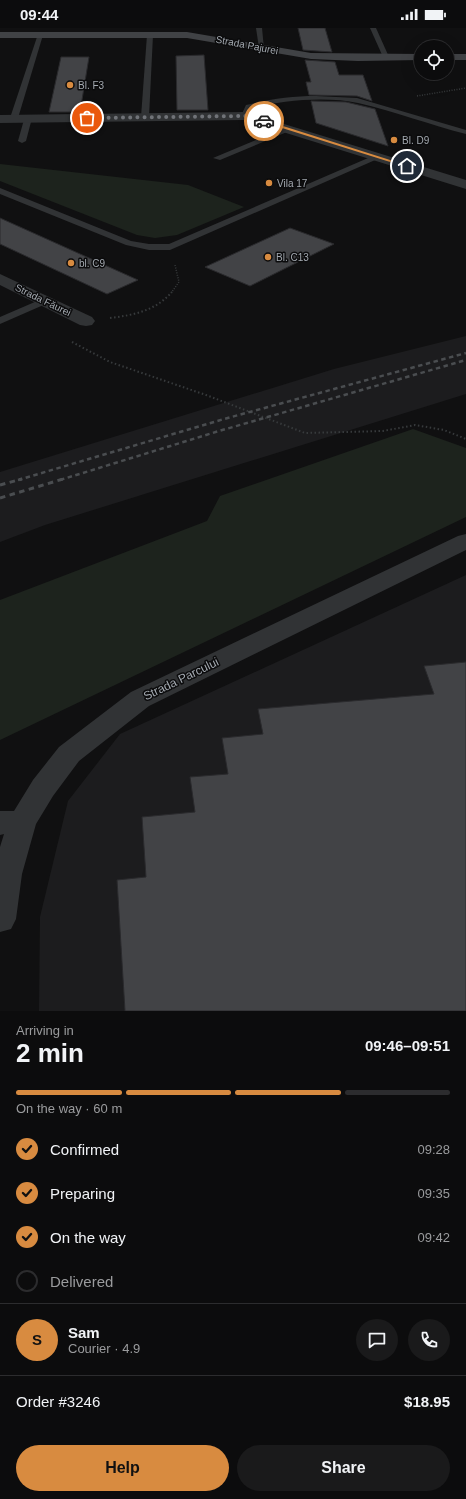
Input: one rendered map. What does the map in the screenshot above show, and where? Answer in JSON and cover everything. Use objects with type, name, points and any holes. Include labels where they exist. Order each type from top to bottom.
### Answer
[{"type":"street","name":"Strada Pajurei","points":[[0,35],[202,36],[313,56],[414,57]]},
{"type":"street","points":[[454,57],[466,57]]},
{"type":"street","points":[[0,118],[245,116],[466,185]]},
{"type":"street","name":"Strada Făurei","points":[[0,280],[86,321]]},
{"type":"street","name":"Strada Parcului","points":[[0,919],[7,874],[11,823],[43,788],[69,754],[140,699],[466,541]]},
{"type":"lane","points":[[259,28],[262,48]]},
{"type":"lane","points":[[373,28],[386,57]]},
{"type":"lane","points":[[14,118],[40,35]]},
{"type":"lane","points":[[145,117],[150,35]]},
{"type":"lane","points":[[245,116],[248,108],[267,101],[292,98],[357,100],[466,132]]},
{"type":"lane","points":[[22,142],[28,118]]},
{"type":"lane","points":[[217,158],[290,129]]},
{"type":"lane","points":[[0,191],[129,242],[149,247],[170,247],[378,157]]},
{"type":"lane","points":[[0,321],[44,301]]},
{"type":"path","points":[[170,247],[179,282],[173,292],[155,308],[132,315],[86,321],[65,328],[71,342],[103,358],[305,432],[383,431],[415,425],[444,430],[466,440]]},
{"type":"shaded area","points":[[0,164],[188,185],[244,207],[177,235],[155,238],[137,235],[0,181]]},
{"type":"shaded area","points":[[466,336],[466,394],[45,525],[0,542],[0,472],[334,369]]},
{"type":"shaded area","points":[[413,429],[466,448],[466,517],[0,740],[0,600],[207,521],[220,496]]},
{"type":"shaded area","points":[[466,575],[466,1011],[39,1011],[40,917],[68,801],[120,734]]},
{"type":"building","points":[[298,28],[325,28],[332,52],[303,50]]},
{"type":"building","points":[[204,55],[208,110],[177,110],[176,56]]},
{"type":"building","name":"Bl. F3","points":[[61,57],[89,57],[80,112],[49,112]]},
{"type":"building","points":[[305,60],[335,62],[339,75],[363,75],[372,101],[357,96],[309,95],[306,82],[311,82]]},
{"type":"building","points":[[311,101],[346,102],[375,109],[388,146],[316,123]]},
{"type":"building","name":"bl. C9","points":[[0,218],[138,280],[107,294],[0,244]]},
{"type":"building","name":"Bl. C13","points":[[290,228],[334,244],[250,286],[205,267]]},
{"type":"building","points":[[466,662],[466,1011],[125,1011],[117,880],[146,877],[142,817],[195,812],[190,777],[228,774],[222,738],[263,734],[258,709],[434,694],[424,666]]},
{"type":"railway","points":[[18,480],[224,419],[466,353]]},
{"type":"railway","points":[[60,480],[219,431],[466,360]]},
{"type":"railway","points":[[0,485],[22,479]]},
{"type":"railway","points":[[0,498],[63,479]]},
{"type":"way so far","points":[[87,118],[245,116],[264,121]]},
{"type":"place","name":"Bl. F3","points":[[70,85]]},
{"type":"place","name":"Bl. D9","points":[[394,140]]},
{"type":"place","name":"Vila 17","points":[[269,183]]},
{"type":"place","name":"Bl. C13","points":[[268,257]]},
{"type":"place","name":"bl. C9","points":[[71,263]]},
{"type":"route","points":[[264,121],[407,166]]}]
